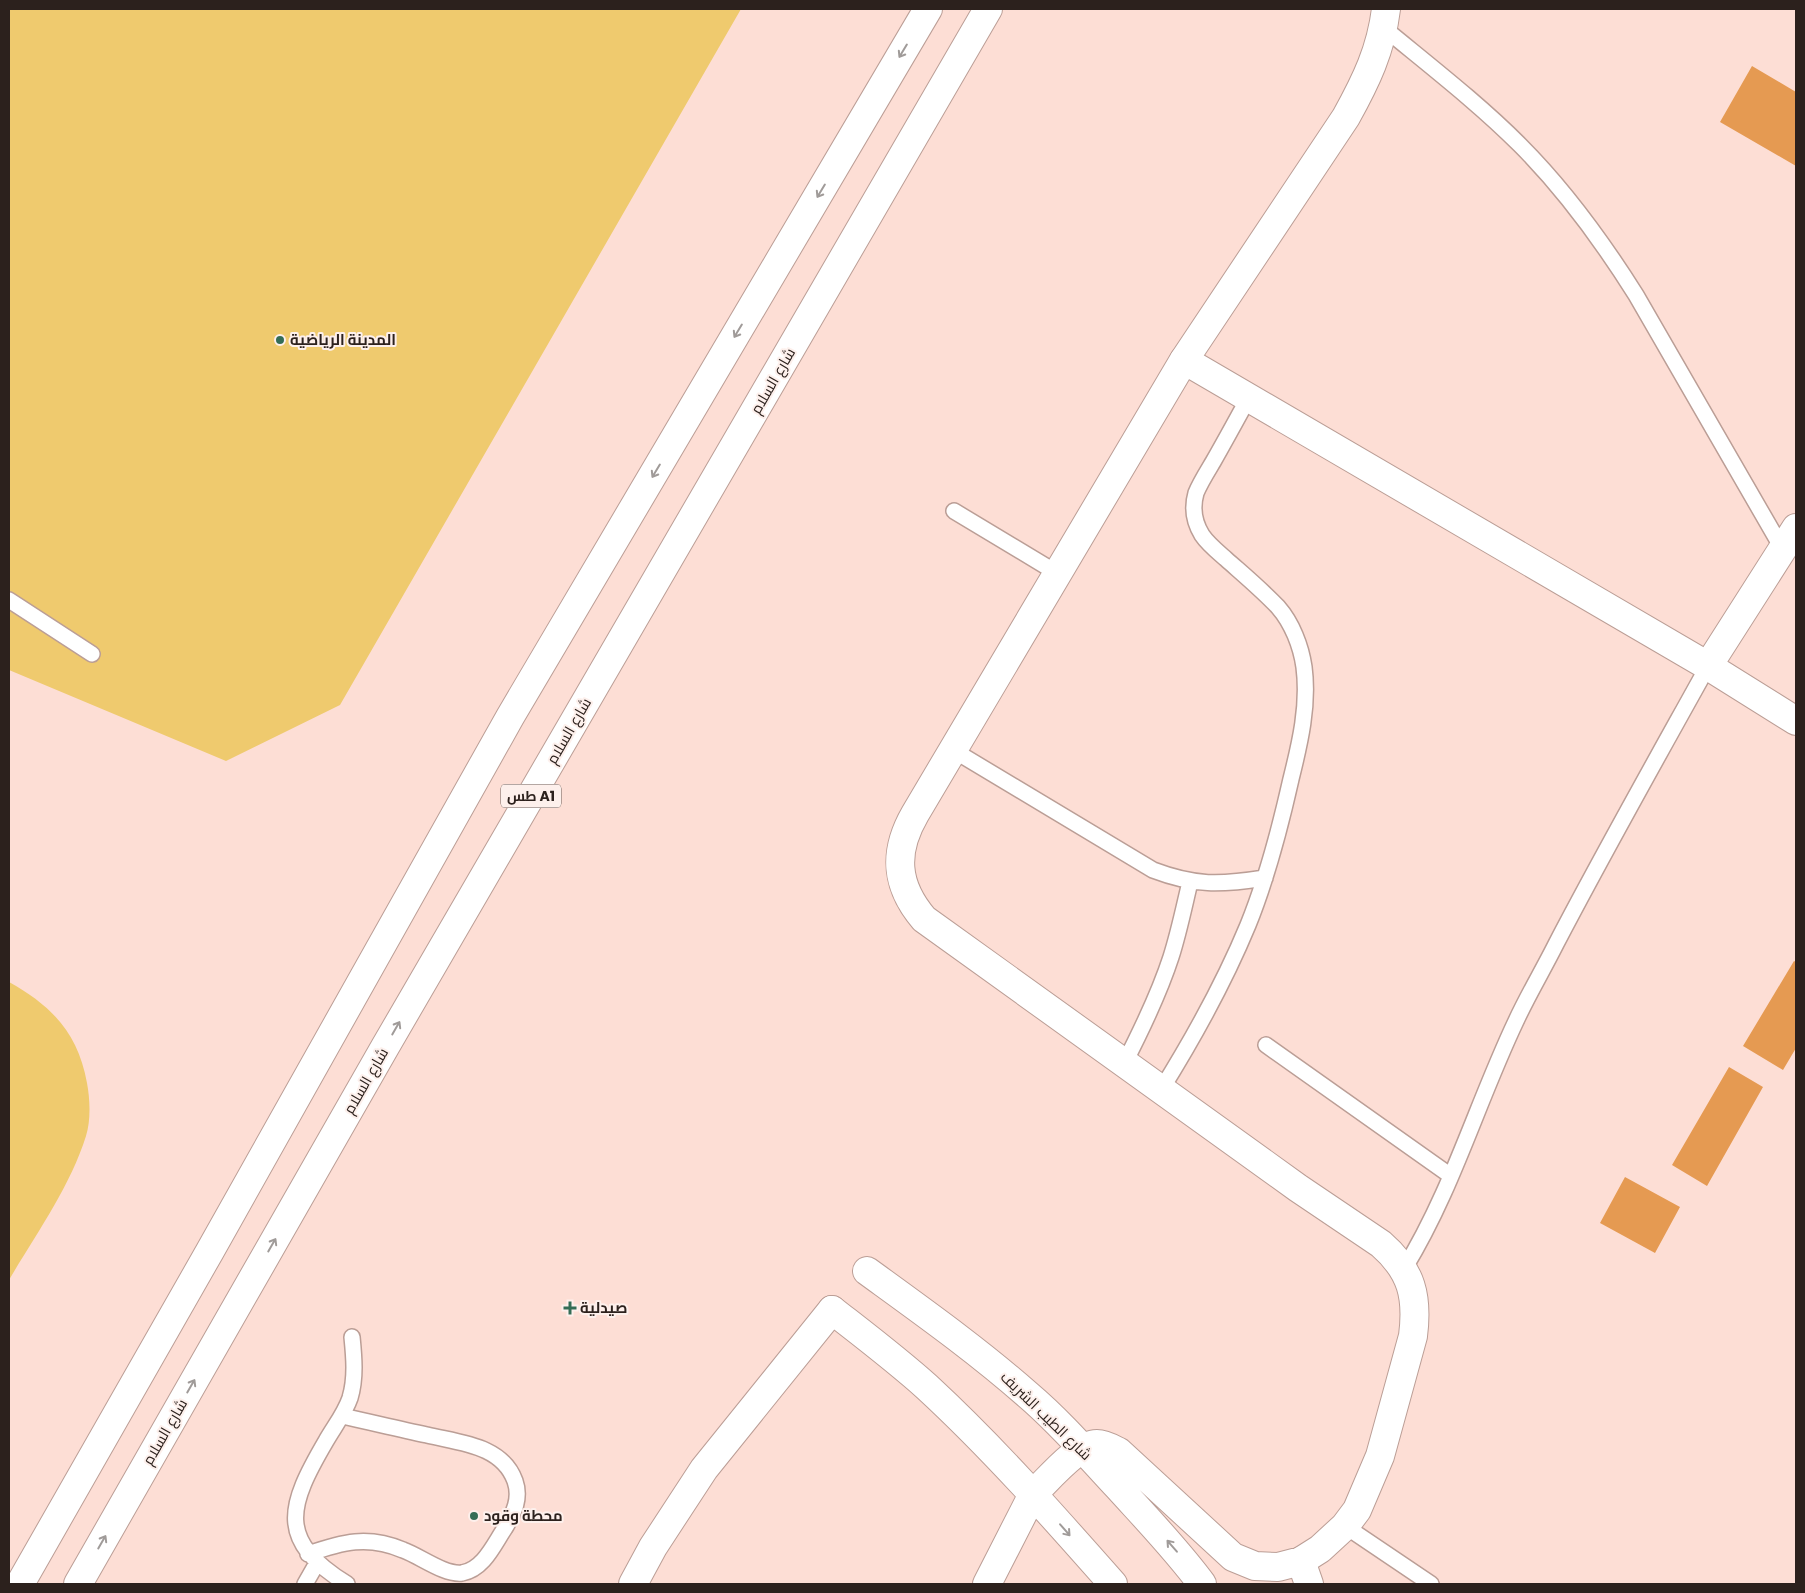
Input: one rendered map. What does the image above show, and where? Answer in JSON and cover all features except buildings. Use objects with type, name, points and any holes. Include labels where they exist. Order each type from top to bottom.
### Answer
[{"type":"main road","points":[[20,1584],[210,1251],[510,717],[928,9]]},
{"type":"main road","name":"شارع السلام","points":[[78,1584],[390,1038],[988,9]]},
{"type":"main road","points":[[987,1584],[1033,1494],[1081,1449],[1097,1444],[1109,1446],[1119,1452],[1233,1557],[1255,1566],[1278,1567],[1305,1573],[1320,1549],[1345,1526],[1357,1510],[1380,1456],[1413,1336],[1415,1317],[1411,1284],[1404,1269],[1394,1255],[936,929],[913,906],[905,892],[900,860],[906,828],[1184,360],[1346,117],[1366,82],[1377,56],[1385,18]]},
{"type":"main road","points":[[1184,360],[1708,666],[1796,721]]},
{"type":"main road","points":[[1708,666],[1789,538]]},
{"type":"main road","name":"شارع الطيب الشريف","points":[[867,1271],[963,1341],[1052,1417],[1156,1528],[1187,1563],[1202,1584]]},
{"type":"main road","points":[[633,1584],[653,1547],[704,1469],[832,1310],[872,1340],[926,1386],[964,1422],[1033,1494],[1113,1584]]},
{"type":"lane","points":[[1385,18],[1486,112],[1546,173],[1583,216],[1611,255],[1789,538]]},
{"type":"lane","points":[[1161,1090],[1186,1050],[1226,975],[1249,923],[1282,821],[1297,752],[1306,690],[1304,666],[1290,626],[1279,609],[1203,537],[1194,516],[1196,493],[1249,398]]},
{"type":"lane","points":[[954,512],[1057,573]]},
{"type":"lane","points":[[9,600],[92,654]]},
{"type":"lane","points":[[1404,1269],[1431,1223],[1484,1093],[1516,1021],[1589,880],[1708,666]]},
{"type":"lane","points":[[953,750],[1136,861],[1171,877],[1190,882],[1229,884],[1264,878]]},
{"type":"lane","points":[[1124,1064],[1142,1029],[1171,957],[1182,920],[1190,882]]},
{"type":"lane","points":[[1266,1045],[1451,1176]]},
{"type":"lane","points":[[347,1584],[313,1558],[301,1542],[297,1530],[296,1504],[309,1470],[342,1416],[350,1397],[354,1377],[352,1337]]},
{"type":"lane","points":[[305,1584],[313,1558],[339,1543],[372,1541],[388,1544],[450,1572],[462,1573],[473,1569],[482,1562],[514,1512],[517,1499],[514,1479],[505,1462],[494,1454],[470,1445],[342,1416]]},
{"type":"lane","points":[[1345,1526],[1431,1584]]},
{"type":"shaded area","name":"المدينة الرياضية","points":[[9,9],[741,9],[340,705],[226,761],[9,670]]},
{"type":"shaded area","points":[[9,982],[50,1011],[70,1035],[83,1065],[90,1110],[86,1136],[71,1174],[52,1210],[9,1280]]},
{"type":"place","name":"المدينة الرياضية","points":[[280,340]]},
{"type":"place","name":"صيدلية","points":[[570,1308]]},
{"type":"place","name":"محطة وقود","points":[[474,1516]]}]
